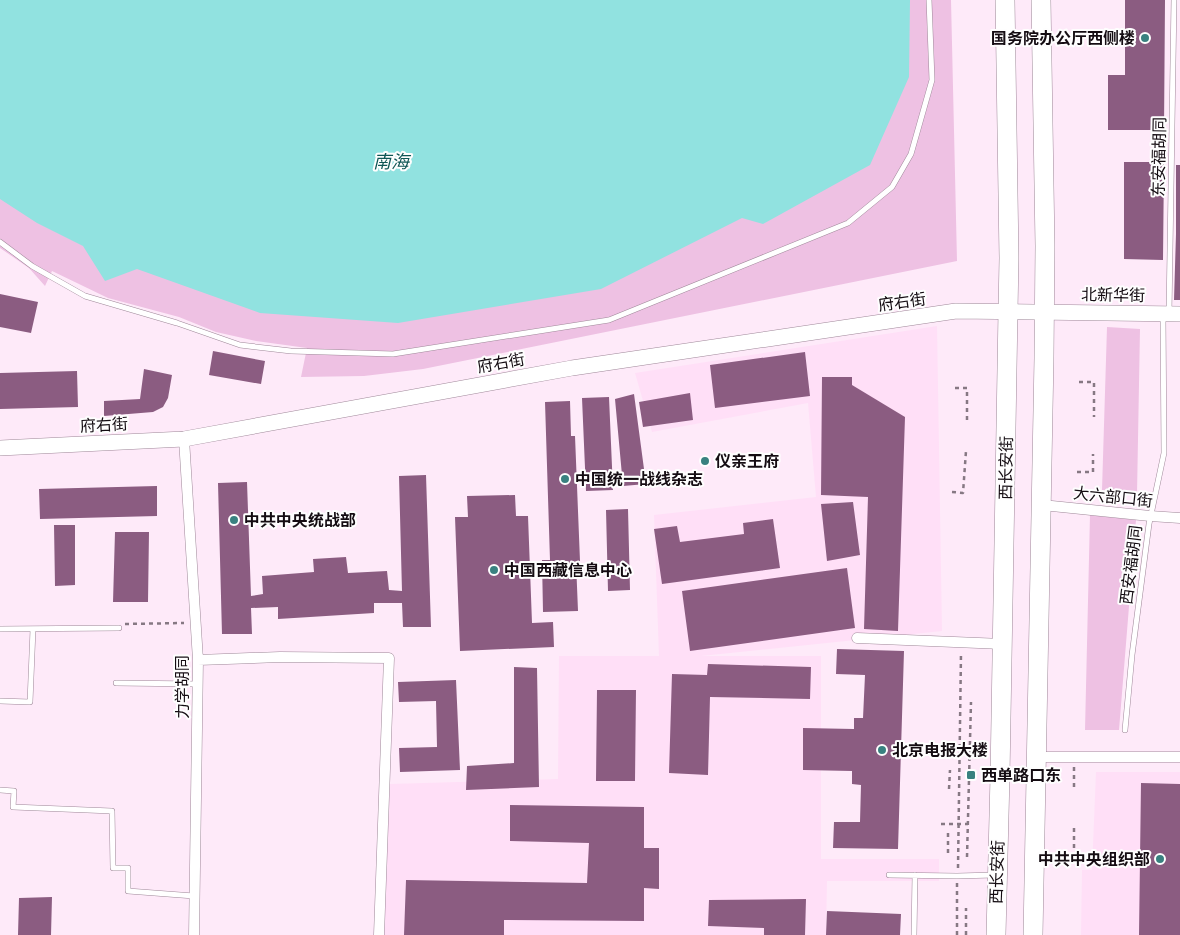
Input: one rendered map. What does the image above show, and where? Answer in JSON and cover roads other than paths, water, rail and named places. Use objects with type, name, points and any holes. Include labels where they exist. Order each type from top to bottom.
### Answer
[{"type":"highway","name":"西长安街","points":[[996,935],[1009,258],[1005,0]]},
{"type":"highway","points":[[1033,935],[1045,311],[1041,0]]},
{"type":"main road","name":"府右街","points":[[0,448],[184,439],[572,368],[956,311],[1045,311]]},
{"type":"main road","name":"北新华街","points":[[1045,311],[1171,314]]},
{"type":"street","name":"力学胡同","points":[[184,439],[198,660],[194,935]]},
{"type":"street","name":"大六部口街","points":[[1042,505],[1180,518]]},
{"type":"street","points":[[857,638],[1002,644]]},
{"type":"street","points":[[198,660],[280,657],[389,658],[380,935]]},
{"type":"street","points":[[1036,757],[1180,757]]},
{"type":"lane","points":[[0,242],[32,266],[85,296],[177,323],[240,345],[291,351],[393,354],[609,320],[848,223],[892,187],[911,154],[932,80],[929,0]]},
{"type":"lane","name":"东安福胡同","points":[[1171,314],[1174,0]]},
{"type":"lane","points":[[1172,157],[1180,157]]},
{"type":"lane","name":"西安福胡同","points":[[1125,730],[1132,655],[1150,516],[1164,453],[1171,314]]},
{"type":"lane","points":[[0,629],[119,628]]},
{"type":"lane","points":[[0,701],[30,702],[33,629]]},
{"type":"lane","points":[[116,683],[198,684]]},
{"type":"lane","points":[[0,790],[14,791],[13,807],[112,811],[113,868],[128,868],[128,891],[194,896]]},
{"type":"lane","points":[[890,875],[997,875]]},
{"type":"lane","points":[[914,935],[915,875]]},
{"type":"water","name":"南海","points":[[0,0],[910,0],[909,77],[870,165],[763,224],[742,218],[601,289],[398,323],[260,313],[137,269],[105,281],[83,246],[37,223],[0,199]]},
{"type":"place","name":"国务院办公厅西侧楼","points":[[1145,38]]},
{"type":"place","name":"仪亲王府","points":[[705,461]]},
{"type":"place","name":"中国统一战线杂志","points":[[565,479]]},
{"type":"place","name":"中共中央统战部","points":[[234,520]]},
{"type":"place","name":"中国西藏信息中心","points":[[494,570]]},
{"type":"place","name":"北京电报大楼","points":[[882,750]]},
{"type":"place","name":"西单路口东","points":[[971,775]]},
{"type":"place","name":"中共中央组织部","points":[[1160,859]]}]
